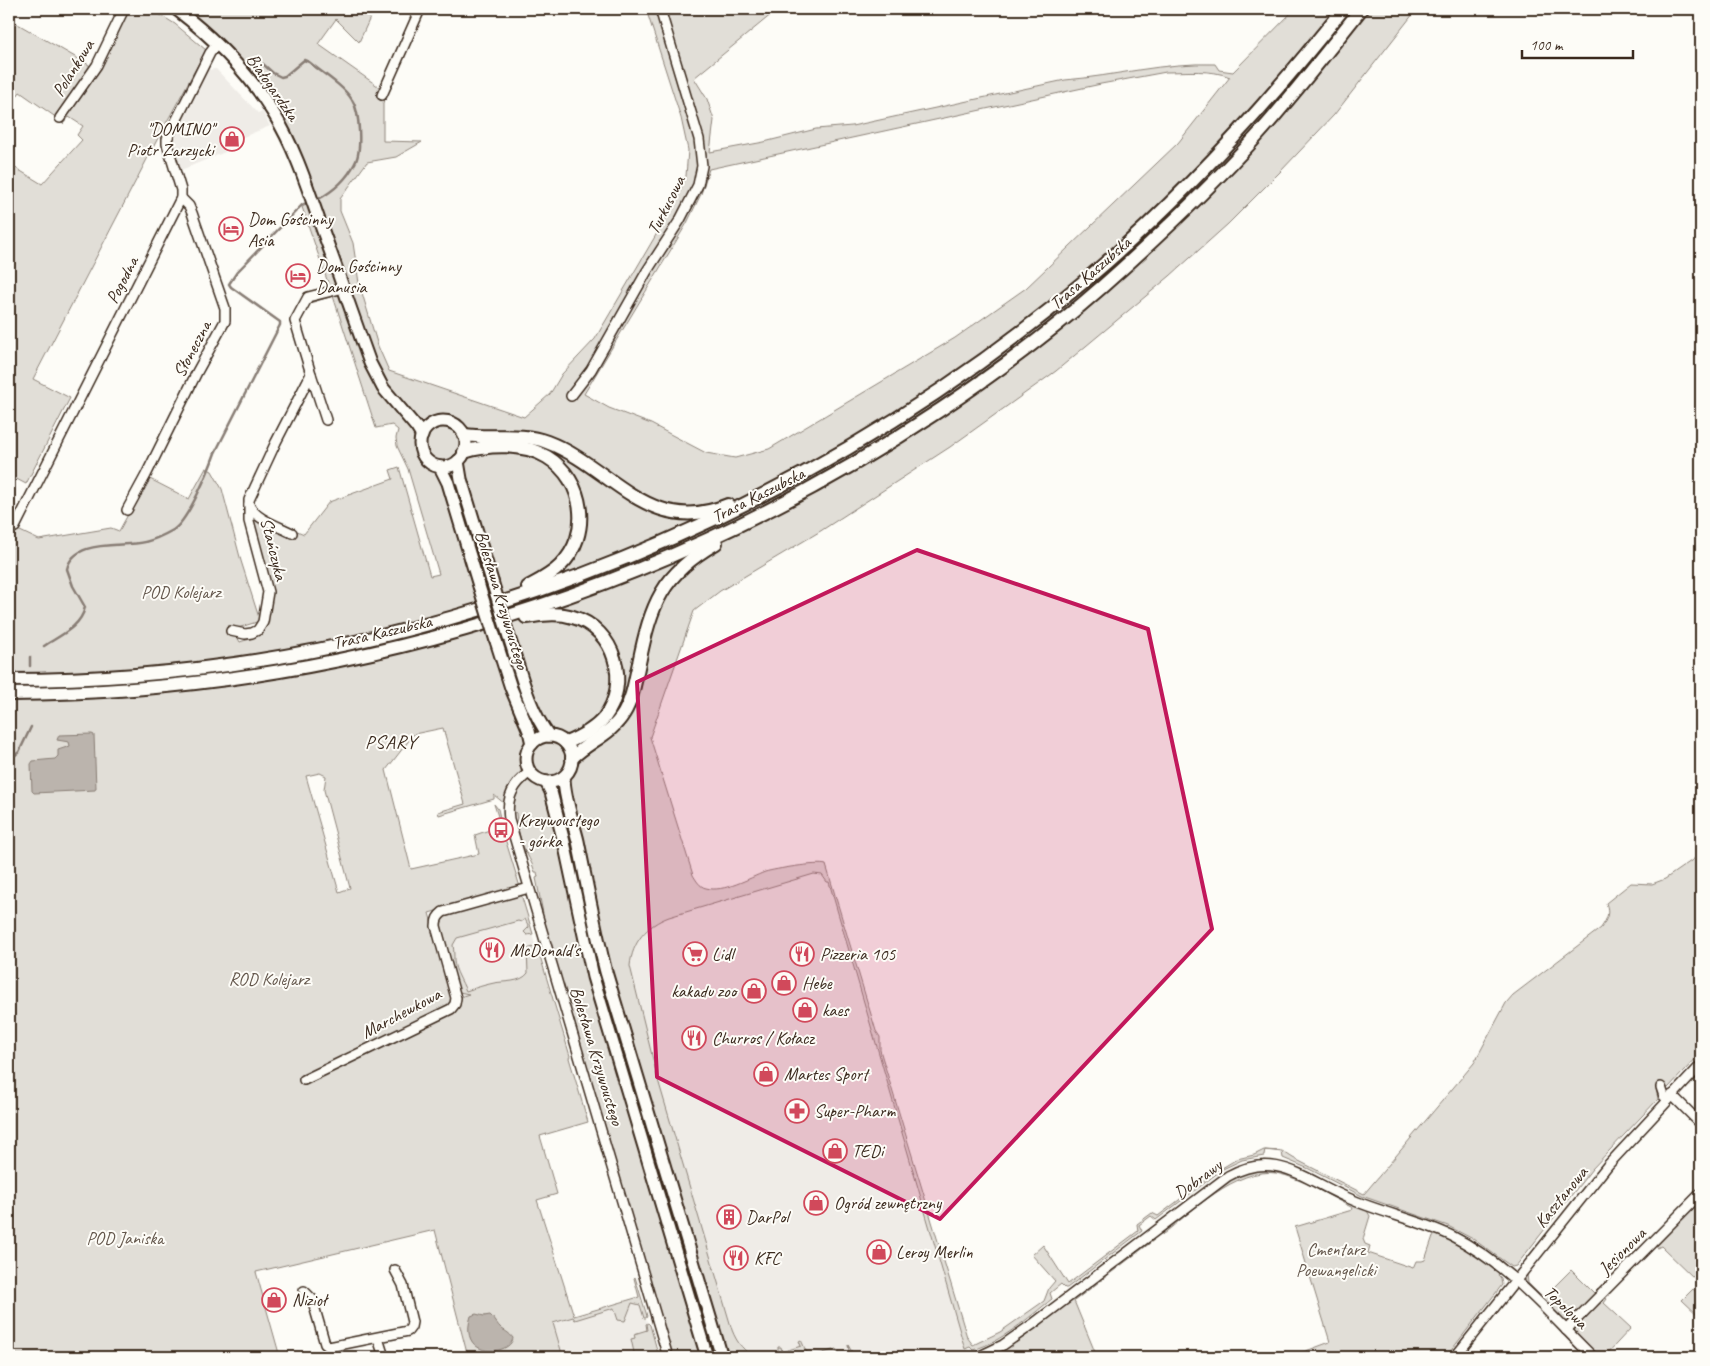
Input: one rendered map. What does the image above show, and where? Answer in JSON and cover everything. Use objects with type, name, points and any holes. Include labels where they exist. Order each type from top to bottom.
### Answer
[{"type":"highway","name":"Trasa Kaszubska","points":[[9,680],[123,676],[251,662],[356,642],[416,627],[564,581],[702,525],[773,490],[853,446],[930,397],[1022,331],[1085,280],[1142,230],[1209,164],[1270,96],[1343,9]]},
{"type":"highway","name":"Trasa Kaszubska","points":[[9,694],[122,690],[242,677],[361,656],[428,640],[570,596],[632,573],[753,518],[832,477],[921,422],[1007,362],[1101,288],[1180,216],[1236,158],[1296,90],[1361,9]]},
{"type":"highway","points":[[464,435],[478,437],[518,436],[544,441],[567,452],[643,502],[669,512],[692,514],[706,512],[773,490]]},
{"type":"highway","points":[[461,457],[478,449],[500,447],[537,452],[560,468],[574,486],[579,501],[581,516],[579,534],[574,547],[565,561],[542,580],[501,602]]},
{"type":"highway","points":[[572,758],[609,731],[626,710],[634,685],[649,620],[657,600],[668,583],[678,570],[698,554],[753,518]]},
{"type":"highway","points":[[488,622],[548,614],[568,616],[579,619],[593,627],[609,645],[618,675],[611,705],[606,715],[596,725],[586,733],[566,743]]},
{"type":"main road","name":"Białogardzka","points":[[176,9],[217,44],[248,78],[274,115],[292,148],[344,288]]},
{"type":"main road","points":[[344,288],[370,363],[380,382],[422,436]]},
{"type":"main road","points":[[396,404],[423,421],[432,424]]},
{"type":"main road","points":[[440,422],[452,423],[464,435],[466,444],[461,457],[451,466],[440,467],[430,463],[424,457],[420,447],[422,436],[425,430],[432,424],[440,422]]},
{"type":"main road","name":"Bolesława Krzywoustego","points":[[461,457],[461,479],[509,637],[526,690],[549,736]]},
{"type":"main road","name":"Bolesława Krzywoustego","points":[[440,467],[448,483],[511,688],[529,731],[532,744]]},
{"type":"main road","points":[[549,736],[566,743],[572,758],[570,768],[564,777],[546,782],[536,778],[530,772],[526,757],[532,744],[540,738],[549,736]]},
{"type":"main road","points":[[564,777],[564,788],[606,972],[722,1357]]},
{"type":"main road","points":[[546,782],[551,792],[564,842],[596,986],[707,1357]]},
{"type":"street","name":"Polankowa","points":[[60,118],[97,66],[124,9]]},
{"type":"street","points":[[382,95],[418,14],[411,9]]},
{"type":"street","name":"Turkusowa","points":[[571,396],[592,370],[648,271],[680,220],[698,185],[702,166],[699,139],[660,9]]},
{"type":"street","points":[[180,198],[181,190],[167,139],[210,53],[217,44]]},
{"type":"street","name":"Słoneczna","points":[[127,510],[226,315],[192,213],[185,201],[180,198]]},
{"type":"street","name":"Pogodna","points":[[15,527],[180,198]]},
{"type":"street","points":[[326,420],[296,326],[296,318],[308,297],[344,288]]},
{"type":"street","name":"Stańczyka","points":[[231,631],[245,634],[252,633],[258,630],[265,617],[268,592],[249,521],[249,500],[252,490],[311,374]]},
{"type":"street","name":"Stańczyka","points":[[249,505],[258,515],[292,533]]},
{"type":"street","name":"Bolesława Krzywoustego","points":[[530,772],[513,788],[509,797],[508,808],[511,826],[668,1357]]},
{"type":"street","name":"Marchewkowa","points":[[304,1080],[451,1009],[455,1004],[456,998],[436,926],[436,920],[439,915],[443,912],[529,888]]},
{"type":"street","name":"Kasztanowa","points":[[1455,1357],[1608,1165],[1701,1065]]},
{"type":"street","points":[[1661,1087],[1664,1096],[1670,1098],[1701,1124]]},
{"type":"street","name":"Dobrawy","points":[[978,1357],[1004,1345],[1228,1176],[1244,1168],[1254,1166],[1272,1165],[1289,1169],[1353,1200],[1432,1228],[1469,1246],[1515,1280]]},
{"type":"street","name":"Jesionowa","points":[[1566,1330],[1701,1194]]},
{"type":"street","points":[[304,1292],[312,1299],[324,1344],[329,1347],[408,1331],[412,1324],[403,1285],[395,1270]]},
{"type":"street","name":"Topolowa","points":[[1515,1280],[1593,1357]]},
{"type":"street","points":[[378,1338],[384,1357]]},
{"type":"highlighted area","points":[[917,550],[1148,629],[1212,929],[940,1219],[657,1077],[637,682]]},
{"type":"shaded area","points":[[216,69],[258,113],[262,111],[270,126],[238,139],[240,146],[181,170],[171,143],[207,70]]},
{"type":"shaded area","points":[[59,735],[94,735],[95,790],[34,793],[32,791],[31,764],[33,761],[55,759],[58,756],[58,750],[70,746],[69,742],[57,740]]},
{"type":"shaded area","points":[[825,867],[970,1357],[747,1357],[736,1354],[608,931]]},
{"type":"shaded area","name":"McDonald's","points":[[522,900],[544,975],[459,998],[442,917]]},
{"type":"shaded area","points":[[639,1297],[658,1357],[563,1357],[553,1323]]},
{"type":"shaded area","points":[[476,1314],[490,1315],[513,1338],[510,1344],[495,1351],[478,1347],[471,1341],[469,1330],[471,1316]]},
{"type":"green space","points":[[128,9],[151,9],[175,24],[206,50],[158,138],[33,379],[70,398],[26,484],[9,475],[9,164],[42,184],[82,140],[77,135],[83,126],[69,117],[63,124],[60,121],[105,56]]},
{"type":"green space","points":[[185,9],[374,9],[359,42],[336,19],[318,44],[382,89],[380,95],[385,98],[383,103],[383,141],[422,142],[396,157],[367,162],[340,199],[340,211],[353,243],[359,283],[378,346],[389,371],[524,417],[550,394],[562,374],[595,339],[677,199],[686,176],[688,150],[681,118],[646,9],[778,9],[694,78],[707,99],[714,120],[710,152],[764,142],[816,129],[852,126],[1065,80],[1159,67],[1196,64],[1215,64],[1219,70],[1233,72],[1295,9],[1417,9],[1334,115],[1280,172],[1228,224],[1170,276],[1056,371],[950,447],[819,532],[720,591],[694,611],[650,737],[693,875],[702,886],[713,889],[728,887],[765,872],[805,865],[826,865],[876,1031],[880,1037],[880,1050],[967,1337],[973,1345],[1000,1332],[1044,1301],[1049,1288],[1055,1281],[1032,1255],[1043,1245],[1068,1284],[1138,1231],[1137,1224],[1152,1213],[1158,1216],[1217,1171],[1237,1159],[1265,1150],[1264,1156],[1242,1160],[1223,1169],[1156,1220],[1151,1216],[1139,1225],[1142,1231],[1067,1288],[1061,1284],[1050,1293],[1052,1299],[1005,1335],[973,1350],[970,1347],[965,1349],[829,882],[822,875],[814,874],[669,917],[654,925],[637,942],[631,957],[630,966],[658,1080],[732,1330],[742,1346],[757,1357],[726,1357],[611,972],[581,837],[573,839],[592,935],[602,974],[716,1357],[712,1357],[598,976],[568,841],[560,843],[589,978],[703,1357],[672,1357],[541,914],[543,913],[536,878],[538,877],[537,872],[535,872],[522,842],[516,813],[494,795],[494,799],[439,815],[438,812],[465,804],[443,728],[414,734],[386,770],[411,869],[479,854],[475,835],[501,826],[494,804],[498,809],[502,826],[500,828],[503,832],[520,887],[429,913],[453,1000],[449,1006],[299,1078],[302,1083],[348,1063],[449,1013],[454,1008],[457,998],[469,994],[459,992],[456,986],[439,922],[440,917],[521,894],[533,934],[527,935],[524,932],[529,927],[525,919],[521,922],[518,921],[457,938],[453,945],[456,968],[466,991],[490,984],[517,980],[528,973],[527,949],[537,946],[588,1122],[540,1136],[557,1194],[537,1200],[574,1316],[639,1297],[635,1277],[646,1318],[644,1318],[640,1305],[632,1303],[625,1321],[618,1320],[614,1308],[575,1320],[573,1317],[553,1323],[563,1357],[468,1357],[435,1230],[256,1272],[280,1357],[9,1357],[9,523],[18,530],[39,540],[111,528],[119,531],[148,478],[189,499],[206,468],[212,471],[222,489],[241,561],[260,621],[228,631],[236,635],[240,642],[254,638],[262,631],[267,618],[269,602],[267,575],[252,525],[252,517],[257,517],[292,535],[295,530],[304,534],[329,502],[393,479],[390,470],[399,467],[430,576],[439,574],[408,469],[397,446],[398,430],[392,425],[376,428],[333,296],[310,303],[300,323],[302,310],[309,301],[322,295],[341,295],[360,352],[369,349],[317,205],[319,198],[315,197],[301,161],[276,110],[255,80],[230,51]],"holes":[[[1190,71],[1223,74],[1230,77],[1178,143],[1026,288],[955,338],[769,449],[735,458],[706,453],[651,424],[609,408],[584,394],[687,223],[701,194],[709,169],[1101,84],[1166,72]],[[320,773],[326,776],[324,790],[350,888],[339,892],[306,776]]]},
{"type":"green space","points":[[9,19],[89,65],[91,69],[57,118],[20,92],[9,107]]},
{"type":"green space","points":[[308,204],[337,284],[336,286],[328,288],[326,284],[328,283],[302,207]]},
{"type":"green space","points":[[1701,854],[1701,1053],[1668,1088],[1665,1086],[1656,1089],[1658,1099],[1592,1169],[1516,1266],[1512,1267],[1473,1239],[1448,1226],[1362,1196],[1283,1158],[1282,1152],[1266,1150],[1282,1151],[1364,1194],[1474,1063],[1506,1003],[1513,995],[1601,928],[1607,916],[1606,903],[1631,883],[1652,884],[1665,879]]},
{"type":"green space","name":"Cmentarz Poewangelicki","points":[[1264,1169],[1287,1172],[1366,1209],[1370,1216],[1363,1239],[1365,1244],[1370,1246],[1368,1253],[1413,1268],[1416,1261],[1425,1260],[1433,1236],[1438,1234],[1467,1249],[1500,1272],[1498,1275],[1501,1278],[1502,1285],[1446,1357],[1290,1357],[1330,1342],[1295,1227],[1352,1210],[1353,1208],[1316,1188],[1286,1175],[1261,1173],[1246,1177],[1215,1193],[1162,1235],[1163,1230],[1229,1180],[1245,1172]]},
{"type":"green space","points":[[1701,1198],[1701,1275],[1696,1280],[1661,1246],[1657,1248],[1656,1244]]},
{"type":"green space","points":[[1151,1240],[1154,1240],[1074,1301],[1097,1357],[987,1357]]},
{"type":"green space","points":[[1571,1270],[1594,1293],[1599,1290],[1568,1322],[1561,1321],[1529,1289],[1530,1287],[1526,1283],[1525,1277],[1527,1274],[1528,1283],[1543,1298]]},
{"type":"green space","points":[[1693,1289],[1701,1297],[1701,1318],[1682,1300]]},
{"type":"green space","points":[[1604,1297],[1607,1299],[1604,1303],[1631,1328],[1604,1357],[1598,1357],[1574,1332],[1577,1324]]},
{"type":"green space","points":[[648,1323],[659,1357],[635,1357],[631,1339],[635,1338],[634,1334],[647,1330],[646,1324]]},
{"type":"green space","points":[[801,1340],[806,1351],[810,1354],[778,1352],[778,1347],[781,1347],[782,1352],[801,1346],[799,1341]]},
{"type":"green space","points":[[848,1345],[857,1357],[814,1354],[821,1354],[836,1349],[838,1354],[849,1351]]},
{"type":"waterway","points":[[263,64],[281,77],[285,76],[304,60],[309,62],[344,90],[355,106],[359,141],[359,150],[355,163],[339,184],[317,200]]},
{"type":"waterway","points":[[44,646],[63,635],[83,614],[85,607],[73,586],[67,569],[71,559],[89,548],[135,544],[159,537],[173,530],[185,517],[280,325],[280,322],[229,284],[237,272],[302,205],[309,202]]},
{"type":"waterway","points":[[30,657],[30,666]]},
{"type":"waterway","points":[[9,760],[19,752],[31,727]]},
{"type":"place","name":"\"DOMINO\" Piotr Zarzycki","points":[[232,139]]},
{"type":"place","name":"Dom Gościnny Asia","points":[[231,229]]},
{"type":"place","name":"Dom Gościnny Danusia","points":[[298,276]]},
{"type":"place","name":"Krzywoustego - górka","points":[[501,830]]},
{"type":"place","name":"McDonald's","points":[[492,950]]},
{"type":"place","name":"Lidl","points":[[695,954]]},
{"type":"place","name":"Pizzeria 105","points":[[802,954]]},
{"type":"place","name":"Hebe","points":[[784,983]]},
{"type":"place","name":"kakadu zoo","points":[[754,991]]},
{"type":"place","name":"kaes","points":[[805,1010]]},
{"type":"place","name":"Churros / Kołacz","points":[[694,1038]]},
{"type":"place","name":"Martes Sport","points":[[766,1074]]},
{"type":"place","name":"Super-Pharm","points":[[797,1111]]},
{"type":"place","name":"TEDi","points":[[835,1151]]},
{"type":"place","name":"Ogród zewnętrzny","points":[[816,1203]]},
{"type":"place","name":"DarPol","points":[[729,1217]]},
{"type":"place","name":"Leroy Merlin","points":[[879,1252]]},
{"type":"place","name":"KFC","points":[[736,1258]]},
{"type":"place","name":"Nizioł","points":[[274,1300]]},
{"type":"district","name":"PSARY","points":[[391,741]]},
{"type":"park label","name":"POD Kolejarz","points":[[181,592]]},
{"type":"park label","name":"ROD Kolejarz","points":[[269,979]]},
{"type":"park label","name":"POD Janiska","points":[[125,1238]]}]
